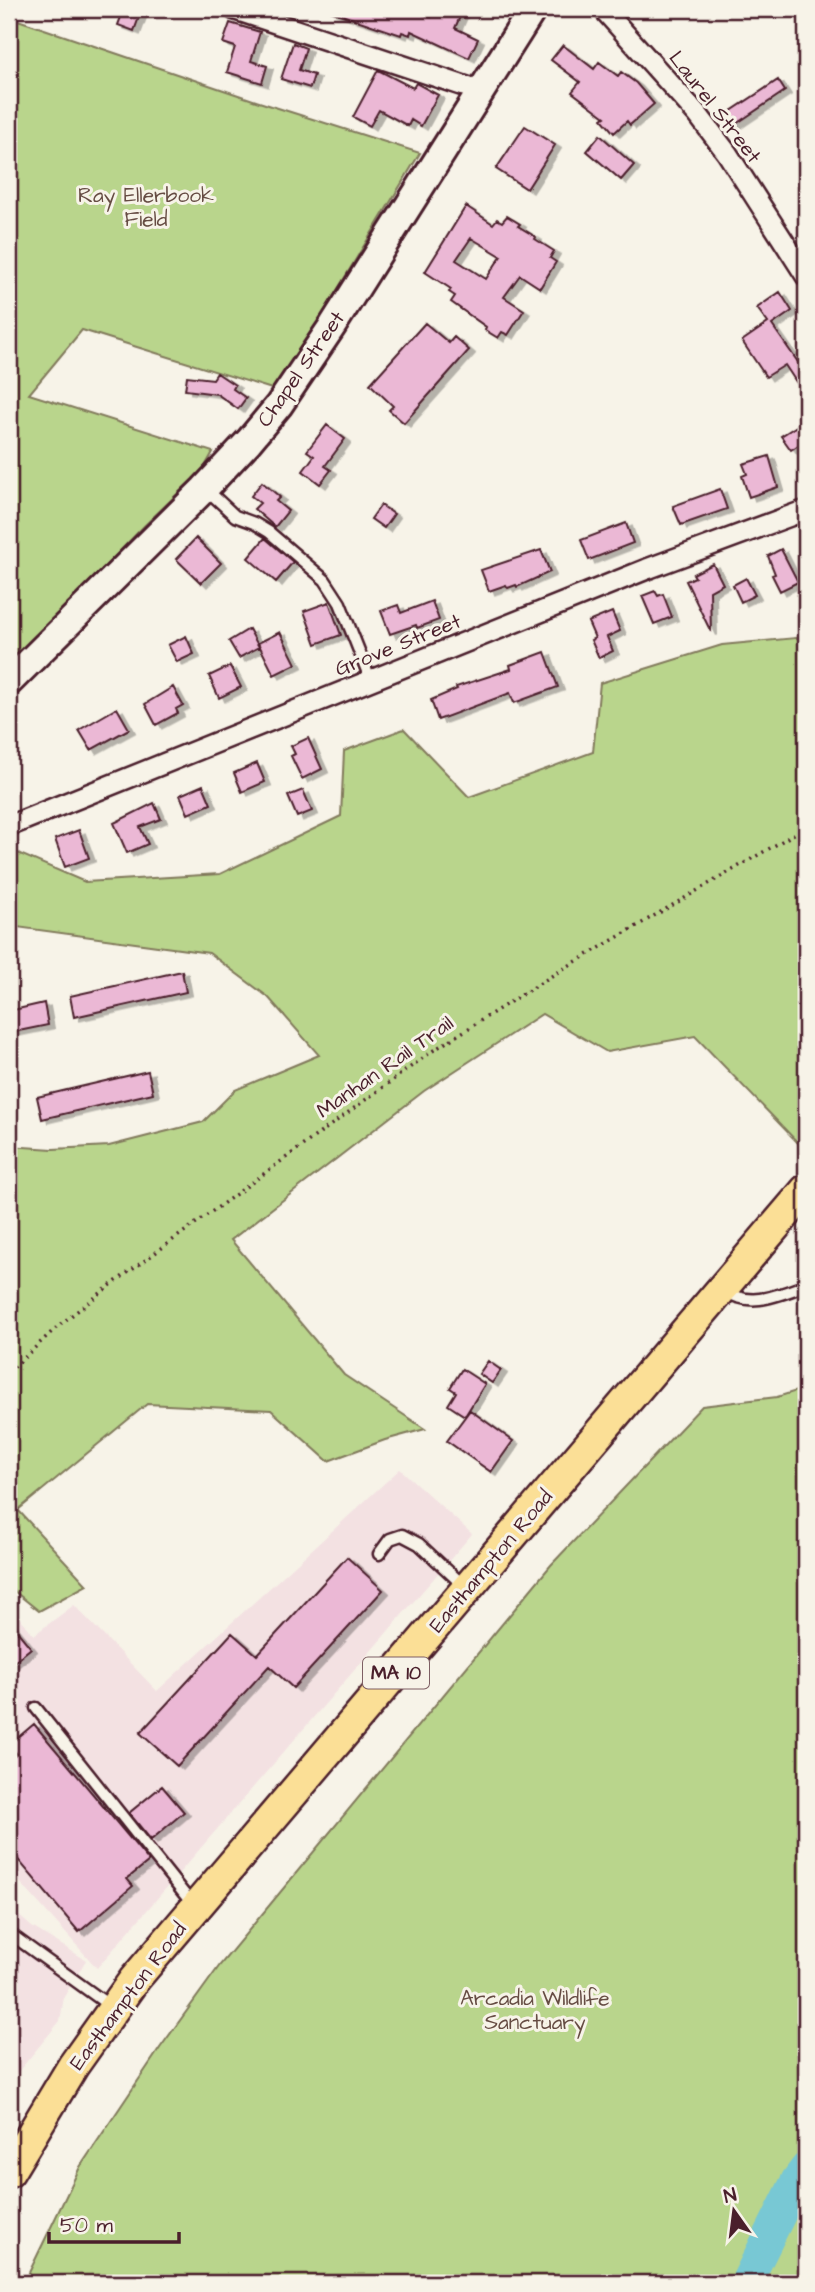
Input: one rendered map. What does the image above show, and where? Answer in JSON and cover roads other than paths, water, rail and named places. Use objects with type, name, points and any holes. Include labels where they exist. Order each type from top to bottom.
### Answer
[{"type":"main road","name":"Chapel Street","points":[[9,682],[249,441],[304,369],[533,9]]},
{"type":"main road","name":"Easthampton Road","points":[[9,2172],[52,2099],[113,2009],[806,1190]]},
{"type":"street","points":[[233,9],[479,91]]},
{"type":"street","name":"Laurel Street","points":[[603,9],[713,134],[806,276]]},
{"type":"street","name":"Grove Street","points":[[9,827],[647,569],[806,510]]},
{"type":"lane","points":[[205,488],[235,516],[269,532],[325,580],[340,603],[371,681]]},
{"type":"lane","points":[[722,1289],[736,1299],[747,1300],[764,1298],[806,1285]]},
{"type":"lane","points":[[379,1554],[390,1539],[402,1535],[419,1544],[468,1588]]},
{"type":"lane","points":[[36,1709],[196,1908]]},
{"type":"lane","points":[[9,1933],[113,2009]]},
{"type":"waterway","points":[[746,2283],[797,2180],[806,2168]]},
{"type":"park label","name":"Ray Ellerbook Field","points":[[146,207]]},
{"type":"park label","name":"Arcadia Wildlife Sanctuary","points":[[535,2010]]}]
